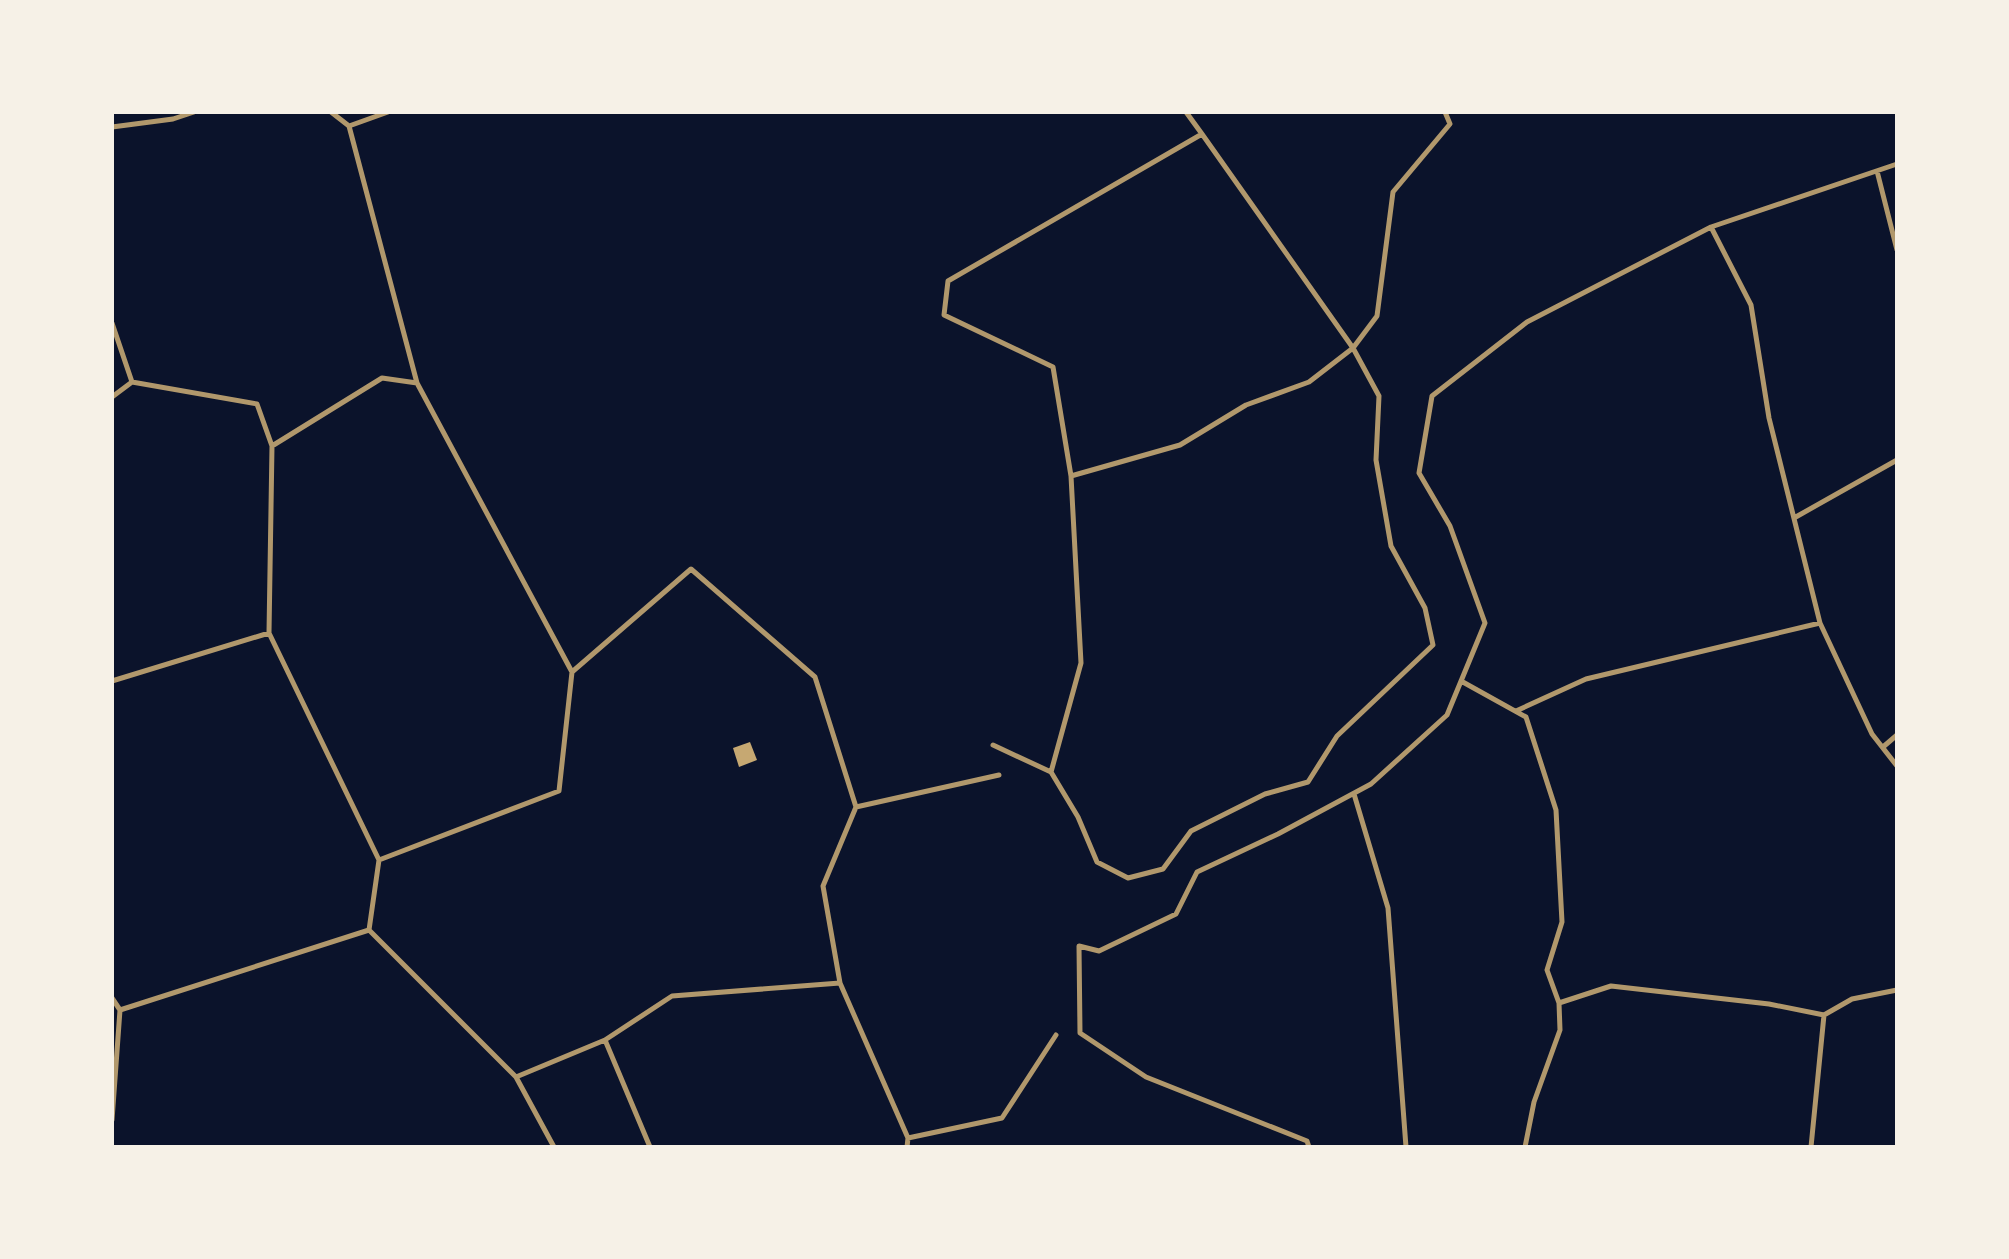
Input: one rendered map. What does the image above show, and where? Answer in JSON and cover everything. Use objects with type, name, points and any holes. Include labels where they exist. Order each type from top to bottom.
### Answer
[{"type":"lane","points":[[112,127],[173,119],[194,112]]},
{"type":"lane","points":[[331,112],[349,127],[417,383],[572,672],[559,791],[379,860]]},
{"type":"lane","points":[[349,127],[388,112]]},
{"type":"lane","points":[[993,745],[1051,772],[1078,817],[1097,862],[1128,878],[1163,869],[1191,831],[1265,794],[1308,782],[1337,736],[1433,645],[1425,608],[1391,547],[1376,460],[1379,396],[1353,348],[1186,112]]},
{"type":"lane","points":[[1071,477],[1180,445],[1246,405],[1308,382],[1353,348],[1377,316],[1393,192],[1450,124],[1445,112]]},
{"type":"lane","points":[[1051,772],[1082,663],[1071,477],[1053,367],[944,315],[948,281],[1202,134]]},
{"type":"lane","points":[[1309,1147],[1307,1142],[1146,1077],[1080,1033],[1079,946],[1099,951],[1176,914],[1197,872],[1371,784],[1447,715],[1485,623],[1450,526],[1419,473],[1432,396],[1527,321],[1712,227],[1897,163]]},
{"type":"lane","points":[[1877,171],[1897,250]]},
{"type":"lane","points":[[1712,227],[1751,305],[1769,418],[1820,623],[1872,734],[1897,766]]},
{"type":"lane","points":[[112,323],[132,383]]},
{"type":"lane","points":[[272,446],[382,378],[417,383]]},
{"type":"lane","points":[[112,397],[132,383],[257,404],[272,446],[269,632],[379,860],[369,930]]},
{"type":"lane","points":[[1794,518],[1897,460]]},
{"type":"lane","points":[[572,672],[691,569],[815,677],[856,807],[823,886],[840,983],[908,1138],[907,1147]]},
{"type":"lane","points":[[1516,711],[1586,679],[1820,623]]},
{"type":"lane","points":[[112,681],[269,632]]},
{"type":"lane","points":[[1461,681],[1526,717],[1556,810],[1562,922],[1547,970],[1559,1003],[1560,1030],[1534,1102],[1525,1147]]},
{"type":"lane","points":[[1882,747],[1897,735]]},
{"type":"lane","points":[[856,807],[999,775]]},
{"type":"lane","points":[[1354,794],[1388,908],[1406,1147]]},
{"type":"lane","points":[[120,1010],[369,930]]},
{"type":"lane","points":[[369,930],[516,1077],[554,1147]]},
{"type":"lane","points":[[516,1077],[605,1040],[672,996],[840,983]]},
{"type":"lane","points":[[1559,1003],[1611,986],[1769,1004],[1824,1015],[1852,999],[1897,990]]},
{"type":"lane","points":[[112,998],[120,1010],[112,1120]]},
{"type":"lane","points":[[1811,1147],[1824,1015]]},
{"type":"lane","points":[[908,1138],[1002,1118],[1056,1035]]},
{"type":"lane","points":[[605,1040],[650,1147]]},
{"type":"water","points":[[112,112],[1897,112],[1897,1147],[112,1147]]},
{"type":"building","points":[[750,742],[757,760],[739,767],[733,748]]}]
